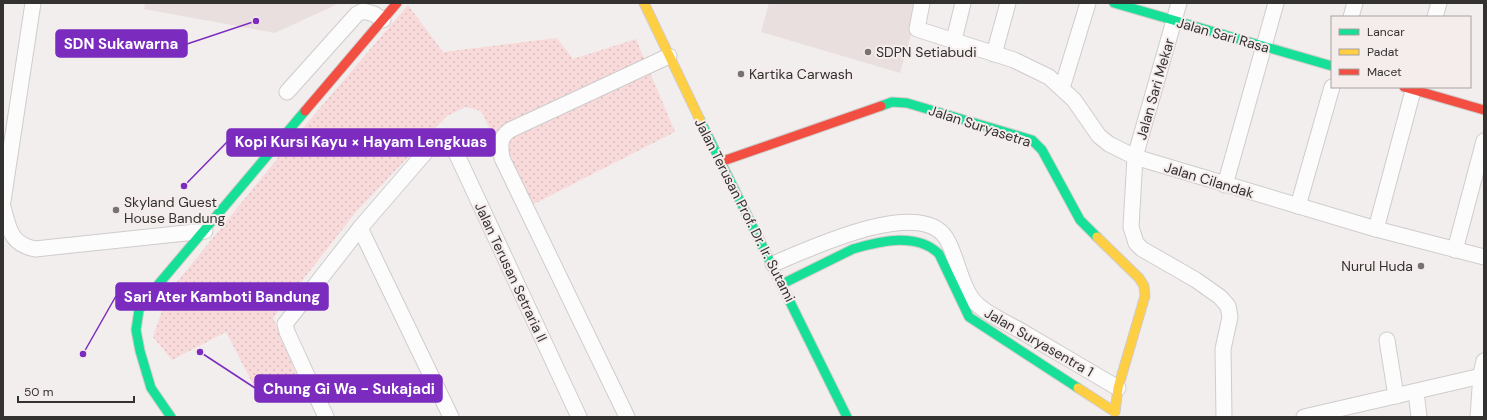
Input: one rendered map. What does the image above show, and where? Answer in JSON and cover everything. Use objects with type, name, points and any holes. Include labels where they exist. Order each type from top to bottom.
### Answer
[{"type":"main road","points":[[171,417],[151,388],[145,370],[136,330],[138,310],[397,3]]},
{"type":"main road","name":"Jalan Terusan Prof. Dr. Ir. Sutami","points":[[644,3],[720,162],[773,264],[847,417]]},
{"type":"main road","name":"Jalan Sari Rasa","points":[[1114,3],[1331,66]]},
{"type":"main road","points":[[1411,88],[1484,110]]},
{"type":"main road","name":"Jalan Suryasetra","points":[[720,162],[892,102],[907,103],[1032,140],[1042,150],[1080,220],[1139,278],[1144,286],[1146,296],[1118,388],[1115,412]]},
{"type":"main road","name":"Jalan Suryasentra 1","points":[[782,284],[864,245],[892,240],[918,241],[931,246],[938,254],[960,303],[969,317],[1115,412]]},
{"type":"street","points":[[3,201],[6,157],[32,3]]},
{"type":"street","name":"Jalan Cilandak","points":[[922,3],[916,29],[1034,68],[1049,77],[1062,88],[1083,111],[1099,136],[1109,144],[1135,158],[1376,229],[1484,257]]},
{"type":"street","points":[[960,43],[963,3]]},
{"type":"street","points":[[994,54],[1008,3]]},
{"type":"street","points":[[1062,88],[1088,3]]},
{"type":"street","name":"Jalan Sari Mekar","points":[[1179,3],[1135,158],[1131,227],[1136,243],[1142,249],[1214,292],[1228,306],[1230,316],[1222,349],[1224,417]]},
{"type":"street","points":[[1225,185],[1276,3]]},
{"type":"street","points":[[1351,16],[1355,3]]},
{"type":"street","points":[[1435,16],[1439,3]]},
{"type":"street","points":[[287,92],[357,14],[363,11],[374,14],[383,20]]},
{"type":"street","points":[[627,417],[502,158],[500,144],[510,130],[669,56]]},
{"type":"street","points":[[1298,206],[1332,88]]},
{"type":"street","points":[[1376,229],[1411,88]]},
{"type":"street","name":"Jalan Terusan Setraria II","points":[[360,228],[436,140],[443,138],[451,142],[579,417]]},
{"type":"street","points":[[1454,250],[1484,141]]},
{"type":"street","points":[[3,207],[11,233],[16,241],[23,246],[35,249],[205,231]]},
{"type":"street","name":"Jalan Suryasentra 1","points":[[773,264],[870,227],[894,222],[908,222],[931,227],[940,231],[948,242],[963,280],[978,306],[1118,388]]},
{"type":"street","points":[[326,417],[287,332],[285,324],[360,228],[451,417]]},
{"type":"street","points":[[1387,340],[1396,396]]},
{"type":"street","points":[[1304,417],[1477,377],[1482,368]]},
{"type":"street","points":[[1478,417],[1482,368]]},
{"type":"street","points":[[1416,392],[1419,417]]},
{"type":"shaded area","points":[[145,3],[340,3],[275,33],[144,9]]},
{"type":"shaded area","name":"SDPN Setiabudi","points":[[769,3],[920,3],[900,73],[761,32]]},
{"type":"shaded area","points":[[408,5],[443,52],[557,38],[573,59],[636,39],[675,132],[528,207],[481,111],[466,107],[447,116],[356,212],[273,318],[296,374],[257,392],[226,332],[172,360],[153,337],[168,293],[290,143]]},
{"type":"traffic: fast","points":[[1114,3],[1331,66]]},
{"type":"traffic: fast","points":[[881,106],[892,102],[907,103],[1032,140],[1042,150],[1080,220],[1097,237]]},
{"type":"traffic: fast","points":[[171,417],[151,388],[140,351],[136,330],[139,310],[146,299],[305,111]]},
{"type":"traffic: fast","points":[[700,120],[847,417]]},
{"type":"traffic: fast","points":[[782,284],[853,249],[886,241],[898,240],[920,243],[930,247],[939,254],[969,317],[1078,388]]},
{"type":"traffic: slow","points":[[644,3],[700,120]]},
{"type":"traffic: slow","points":[[1078,388],[1115,412],[1118,388],[1145,296],[1144,286],[1139,278],[1097,237]]},
{"type":"traffic: jam","points":[[305,111],[397,3]]},
{"type":"traffic: jam","points":[[1407,88],[1484,110]]},
{"type":"traffic: jam","points":[[720,162],[881,106]]},
{"type":"place","name":"SDN Sukawarna","points":[[256,21]]},
{"type":"place","name":"SDPN Setiabudi","points":[[868,52]]},
{"type":"place","name":"Kartika Carwash","points":[[741,74]]},
{"type":"place","name":"Kopi Kursi Kayu × Hayam Lengkuas","points":[[184,186]]},
{"type":"place","name":"Skyland Guest House Bandung","points":[[116,210]]},
{"type":"place","name":"Nurul Huda","points":[[1421,266]]},
{"type":"place","name":"Chung Gi Wa - Sukajadi","points":[[200,352]]},
{"type":"place","name":"Sari Ater Kamboti Bandung","points":[[83,354]]}]
